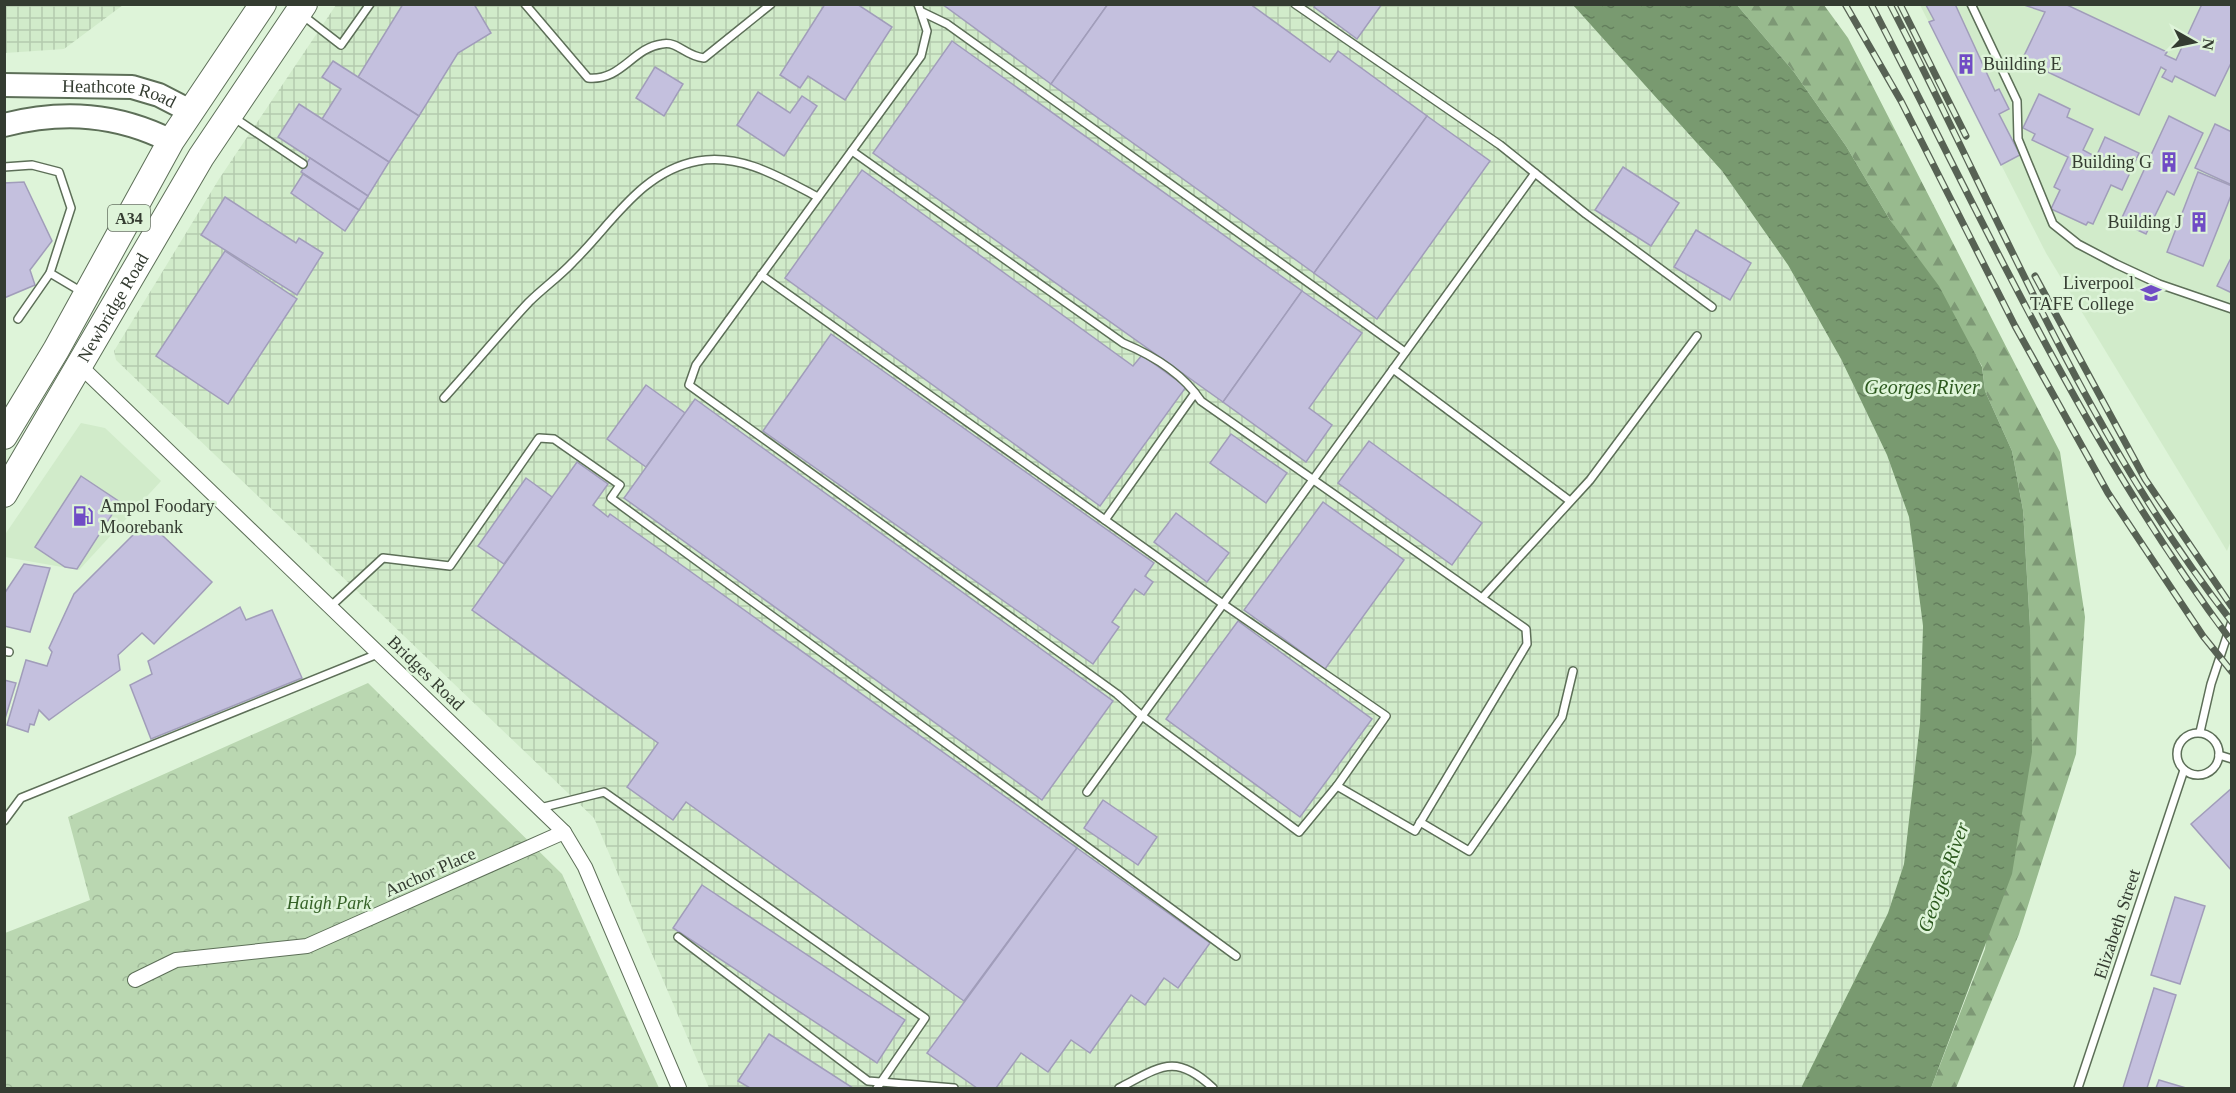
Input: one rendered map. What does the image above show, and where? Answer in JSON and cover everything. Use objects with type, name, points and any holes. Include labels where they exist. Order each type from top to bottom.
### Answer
[{"type":"highway","name":"Newbridge Road","points":[[4,436],[56,350],[171,141],[263,4]]},
{"type":"highway","name":"Newbridge Road","points":[[4,494],[204,151],[302,8]]},
{"type":"highway","name":"Heathcote Road","points":[[171,141],[204,151],[204,127],[190,111]]},
{"type":"main road","name":"Heathcote Road","points":[[4,85],[132,87],[159,95],[190,111]]},
{"type":"main road","points":[[4,116],[42,117]]},
{"type":"main road","name":"Heathcote Road","points":[[4,125],[42,117],[114,118],[171,141]]},
{"type":"street","name":"Bridges Road","points":[[56,350],[80,364],[564,832],[585,867],[679,1089]]},
{"type":"street","name":"Anchor Place","points":[[135,980],[176,960],[307,946],[564,832]]},
{"type":"lane","points":[[302,8],[341,45],[370,4]]},
{"type":"lane","points":[[525,4],[588,78],[600,79],[610,76],[648,49],[662,44],[675,45],[691,57],[704,58],[771,4]]},
{"type":"lane","points":[[1295,4],[1500,145],[1712,307]]},
{"type":"lane","points":[[1971,4],[2017,101],[2018,139],[2053,224],[2070,238],[2116,264],[2159,284],[2232,309]]},
{"type":"lane","points":[[920,8],[947,24],[1405,352]]},
{"type":"lane","points":[[761,275],[1223,604],[1386,716],[1337,786],[1299,832],[1142,716],[1117,694],[689,385],[696,365],[761,275],[921,56],[927,31],[920,8]]},
{"type":"lane","points":[[229,115],[303,164]]},
{"type":"lane","points":[[852,151],[1122,343],[1143,351],[1189,384],[1201,401],[1526,629],[1527,644],[1415,831],[1337,786]]},
{"type":"lane","points":[[444,398],[531,301],[573,262],[623,206],[661,174],[698,161],[735,161],[765,170],[818,197]]},
{"type":"lane","points":[[4,167],[32,165],[59,172],[71,208],[50,273],[18,319]]},
{"type":"lane","points":[[1087,792],[1535,173]]},
{"type":"lane","points":[[50,273],[87,295]]},
{"type":"lane","points":[[1482,598],[1590,480],[1697,336]]},
{"type":"lane","points":[[1393,369],[1570,501]]},
{"type":"lane","points":[[1105,520],[1195,393]]},
{"type":"lane","points":[[330,606],[383,558],[450,566],[539,438],[554,439],[620,485],[611,498],[1236,956]]},
{"type":"lane","points":[[2200,732],[2211,684],[2232,621]]},
{"type":"lane","points":[[4,821],[21,798],[380,653]]},
{"type":"lane","points":[[1420,822],[1469,850],[1562,717],[1574,671]]},
{"type":"lane","points":[[2200,732],[2216,743],[2219,755],[2214,768],[2196,775],[2184,770],[2178,759],[2179,746],[2187,735],[2200,732]]},
{"type":"lane","points":[[2219,755],[2232,759]]},
{"type":"lane","name":"Elizabeth Street","points":[[2078,1089],[2184,770]]},
{"type":"lane","points":[[540,808],[604,792],[925,1018],[877,1089]]},
{"type":"lane","points":[[678,937],[868,1081],[954,1089]]},
{"type":"lane","points":[[1119,1089],[1159,1068],[1177,1066],[1196,1072],[1213,1089]]},
{"type":"shaded area","points":[[5,4],[123,5],[64,49],[5,53]]},
{"type":"shaded area","points":[[336,5],[1573,5],[1722,171],[1788,265],[1841,359],[1887,455],[1909,517],[1923,626],[1920,723],[1904,864],[1888,913],[1801,1088],[709,1088],[594,818],[116,360],[114,351],[219,179]]},
{"type":"shaded area","name":"Liverpool TAFE College","points":[[1920,5],[2231,5],[2232,538],[2227,551],[2046,253]]},
{"type":"shaded area","points":[[81,423],[105,428],[161,481],[79,570],[5,557],[4,536]]},
{"type":"green space","points":[[1737,5],[1824,5],[1848,38],[2060,452],[2085,617],[2076,754],[2019,934],[1956,1088],[1931,1088],[1985,949],[2030,627],[2023,510],[2012,451],[1985,391],[1982,366],[1846,146],[1794,72]]},
{"type":"green space","name":"Haigh Park","points":[[368,683],[562,874],[659,1088],[5,1088],[5,933],[90,900],[68,817]]},
{"type":"water","name":"Georges River","points":[[1573,5],[1737,5],[1794,72],[1846,146],[1890,220],[1939,286],[1982,367],[1985,391],[2012,451],[2023,510],[2030,627],[2032,752],[2012,874],[1931,1088],[1801,1088],[1888,913],[1904,864],[1920,723],[1923,626],[1909,517],[1887,455],[1841,359],[1788,265],[1722,171]]},
{"type":"building","points":[[403,4],[474,4],[491,33],[458,53],[419,116],[358,77]]},
{"type":"building","points":[[825,4],[857,4],[892,27],[845,100],[808,76],[800,88],[780,75]]},
{"type":"building","points":[[942,4],[1108,4],[1051,84]]},
{"type":"building","points":[[1108,4],[1250,4],[1330,62],[1338,51],[1427,116],[1314,273],[1051,84]]},
{"type":"building","points":[[1316,4],[1382,4],[1357,39],[1314,7]]},
{"type":"building","name":"Building E","points":[[1955,4],[1995,91],[1999,89],[2009,109],[1999,114],[2020,155],[2001,165],[1929,22],[1934,20],[1926,5]]},
{"type":"building","points":[[2021,4],[2065,4],[2167,52],[2165,55],[2176,60],[2202,4],[2232,4],[2232,61],[2215,96],[2175,76],[2172,82],[2162,77],[2166,70],[2161,67],[2139,115],[2022,60],[2045,12]]},
{"type":"building","points":[[952,41],[1302,291],[1223,402],[873,153]]},
{"type":"building","points":[[333,61],[419,116],[389,162],[322,119],[341,89],[322,77]]},
{"type":"building","points":[[655,67],[683,84],[664,116],[636,98]]},
{"type":"building","points":[[758,92],[790,113],[802,96],[817,106],[784,156],[737,125]]},
{"type":"building","points":[[2039,94],[2070,109],[2067,117],[2093,129],[2083,150],[2096,157],[2105,137],[2139,153],[2122,190],[2111,185],[2093,224],[2088,222],[2086,225],[2051,209],[2060,190],[2054,187],[2068,157],[2032,140],[2035,134],[2023,128]]},
{"type":"building","points":[[299,104],[389,162],[368,196],[278,137]]},
{"type":"building","points":[[1427,116],[1490,161],[1377,319],[1314,273]]},
{"type":"building","name":"Building G","points":[[2169,116],[2203,133],[2174,195],[2167,191],[2146,234],[2120,222]]},
{"type":"building","points":[[2215,124],[2232,132],[2232,185],[2195,168]]},
{"type":"building","points":[[310,158],[368,196],[359,210],[301,172]]},
{"type":"building","points":[[1623,167],[1679,203],[1651,246],[1595,210]]},
{"type":"building","points":[[862,170],[1133,366],[1142,355],[1186,387],[1100,506],[785,278]]},
{"type":"building","name":"Building J","points":[[2198,172],[2232,186],[2232,193],[2203,266],[2167,252]]},
{"type":"building","points":[[303,174],[359,210],[345,231],[291,193]]},
{"type":"building","points":[[24,182],[52,241],[30,270],[35,285],[4,298],[4,183]]},
{"type":"building","points":[[225,197],[296,243],[299,238],[323,253],[297,295],[201,235]]},
{"type":"building","points":[[1696,230],[1751,263],[1730,300],[1674,267]]},
{"type":"building","points":[[225,251],[297,299],[228,404],[156,356]]},
{"type":"building","points":[[2232,256],[2232,293],[2217,286]]},
{"type":"building","points":[[1302,291],[1362,333],[1309,408],[1332,425],[1306,462],[1223,402]]},
{"type":"building","points":[[831,334],[1154,563],[1145,576],[1153,582],[1144,595],[1135,589],[1112,622],[1119,627],[1093,664],[763,431]]},
{"type":"building","points":[[646,385],[685,413],[646,467],[607,439]]},
{"type":"building","points":[[695,399],[1113,701],[1042,800],[624,498]]},
{"type":"building","points":[[1231,434],[1287,473],[1266,503],[1210,463]]},
{"type":"building","points":[[1369,441],[1482,523],[1452,565],[1338,483]]},
{"type":"building","points":[[577,462],[608,484],[593,505],[608,517],[610,514],[1077,848],[964,1001],[686,802],[673,820],[627,787],[658,743],[472,610]]},
{"type":"building","name":"Ampol Foodary Moorebank","points":[[81,476],[120,502],[77,569],[65,567],[35,547]]},
{"type":"building","points":[[526,478],[552,497],[504,564],[478,546]]},
{"type":"building","points":[[1323,502],[1404,560],[1325,669],[1244,610]]},
{"type":"building","points":[[1176,513],[1229,553],[1207,582],[1154,542]]},
{"type":"building","points":[[147,521],[212,582],[154,644],[142,633],[118,655],[120,670],[49,720],[39,710],[34,725],[30,724],[28,732],[7,725],[26,660],[47,666],[52,652],[49,648],[74,594]]},
{"type":"building","points":[[24,564],[50,568],[30,632],[4,626],[4,594]]},
{"type":"building","points":[[240,607],[246,620],[272,610],[302,678],[151,739],[130,685],[152,674],[148,661]]},
{"type":"building","points":[[1238,621],[1372,719],[1300,817],[1166,719]]},
{"type":"building","points":[[4,680],[16,683],[4,722]]},
{"type":"building","points":[[2232,788],[2232,871],[2191,824]]},
{"type":"building","points":[[1103,800],[1157,837],[1138,865],[1084,828]]},
{"type":"building","points":[[1077,848],[1210,943],[1178,988],[1164,978],[1145,1005],[1131,995],[1090,1053],[1071,1040],[1048,1072],[1021,1053],[996,1088],[977,1088],[927,1053]]},
{"type":"building","points":[[702,885],[905,1020],[877,1063],[673,928]]},
{"type":"building","points":[[2175,897],[2205,906],[2180,984],[2151,975]]},
{"type":"building","points":[[2154,988],[2176,995],[2147,1088],[2123,1088]]},
{"type":"building","points":[[769,1034],[853,1088],[750,1088],[738,1081]]},
{"type":"building","points":[[2159,1080],[2186,1088],[2156,1088]]},
{"type":"railway","points":[[1845,4],[1901,101],[2015,326],[2108,493],[2203,636],[2232,672]]},
{"type":"railway","points":[[1871,4],[2038,330],[2083,411],[2129,490],[2179,567],[2232,642]]},
{"type":"railway","points":[[1890,4],[2088,400],[2132,476],[2180,551],[2232,622]]},
{"type":"railway","points":[[1900,4],[1966,136]]},
{"type":"railway","points":[[2035,276],[2145,479],[2232,607]]},
{"type":"place","name":"Building E","points":[[1966,64]]},
{"type":"place","name":"Building G","points":[[2169,162]]},
{"type":"place","name":"Building J","points":[[2199,222]]},
{"type":"place","name":"Liverpool TAFE College","points":[[2151,293]]},
{"type":"place","name":"Ampol Foodary Moorebank","points":[[83,516]]}]
